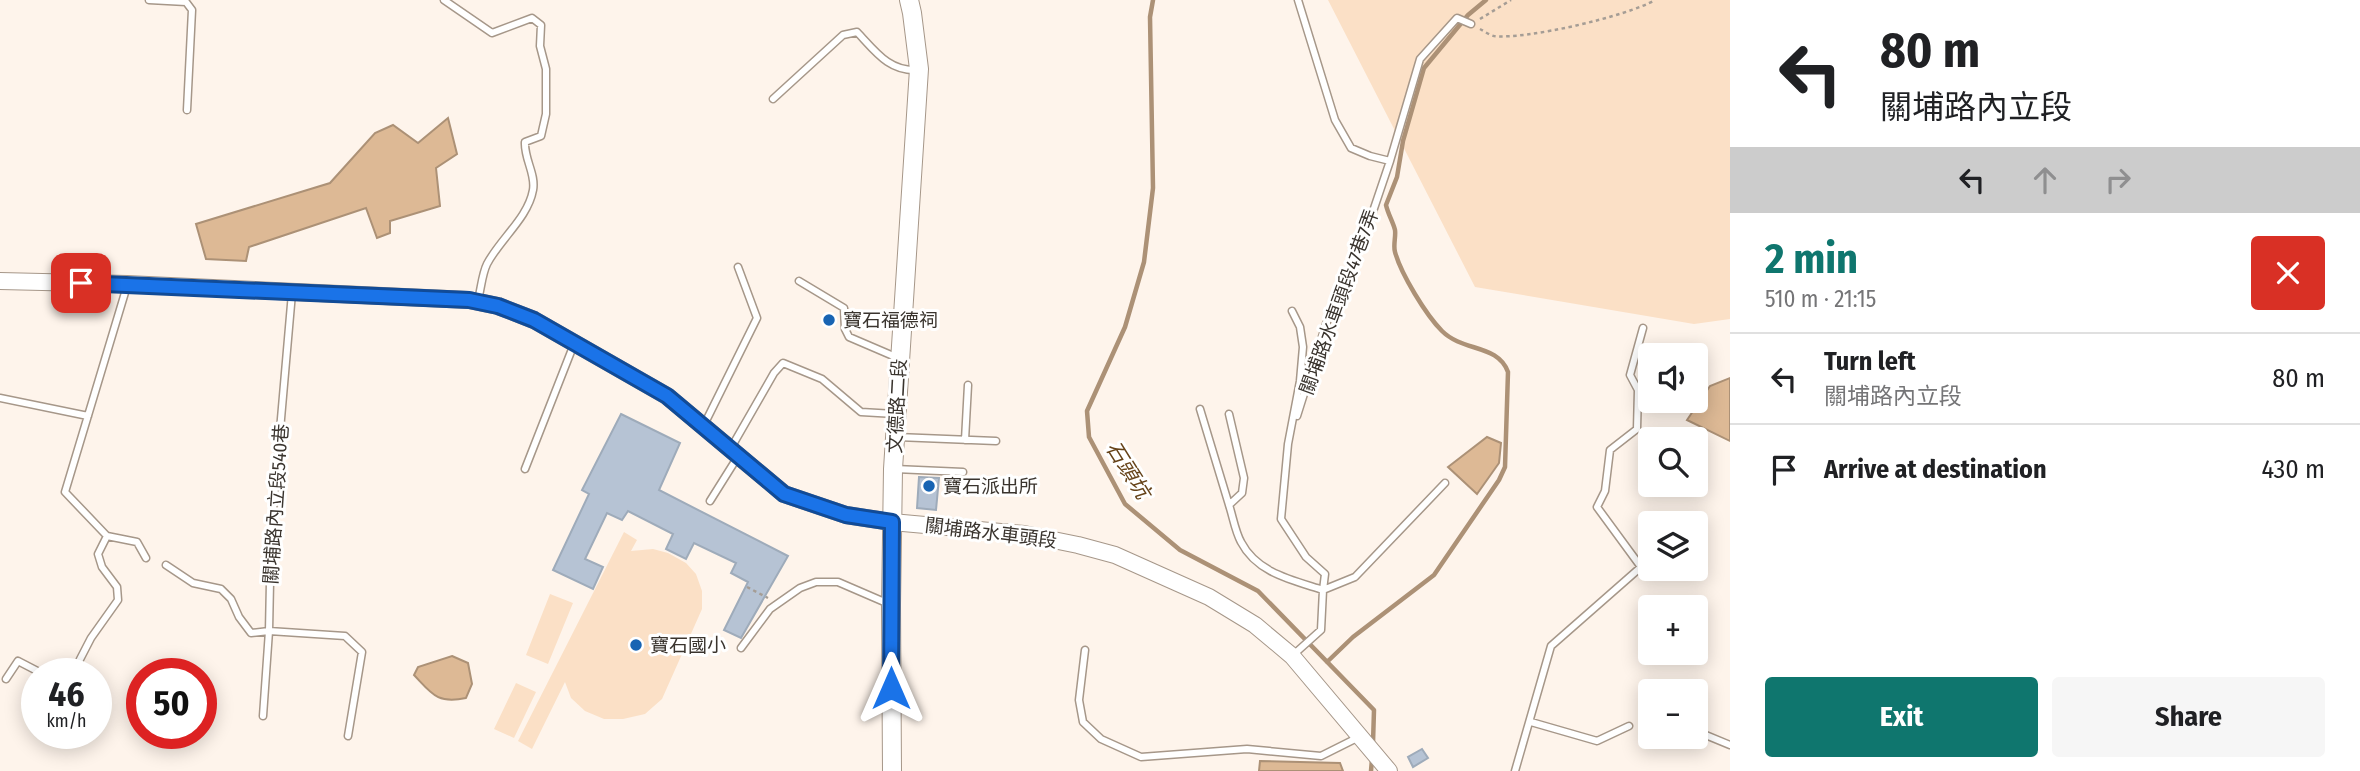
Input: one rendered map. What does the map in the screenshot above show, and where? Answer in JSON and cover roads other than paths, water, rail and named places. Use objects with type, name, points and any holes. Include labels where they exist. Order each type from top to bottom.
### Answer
[{"type":"main road","name":"文德路二段","points":[[892,771],[893,469],[919,69],[909,0]]},
{"type":"street","name":"關埔路水車頭段","points":[[0,281],[127,284],[478,302],[498,306],[534,320],[667,396],[784,494],[846,515],[1054,539],[1115,555],[1209,597],[1255,625],[1292,656],[1389,771]]},
{"type":"lane","points":[[149,0],[186,2],[192,10],[187,110]]},
{"type":"lane","points":[[444,0],[492,33],[532,18],[541,25],[540,46],[546,69],[546,114],[541,136],[525,142],[524,156],[531,172],[533,189],[523,213],[486,265],[478,302]]},
{"type":"lane","points":[[1298,0],[1340,130],[1351,148],[1390,161]]},
{"type":"lane","name":"關埔路水車頭段47巷7弄","points":[[1288,444],[1326,324],[1365,234],[1420,59],[1457,18],[1471,24]]},
{"type":"lane","points":[[774,99],[843,35],[857,32],[888,64],[904,71],[919,69]]},
{"type":"lane","points":[[703,427],[757,318],[738,267]]},
{"type":"lane","points":[[799,281],[844,308],[845,329],[849,337],[900,358]]},
{"type":"lane","points":[[127,284],[65,492],[107,536],[137,542],[146,558]]},
{"type":"lane","name":"關埔路內立段540巷","points":[[263,716],[269,631],[271,533],[292,293]]},
{"type":"lane","points":[[1292,311],[1300,327],[1303,348],[1300,381],[1288,444],[1281,519],[1306,557],[1325,574],[1321,629],[1292,656]]},
{"type":"lane","points":[[1515,771],[1551,646],[1641,566],[1597,507],[1605,491],[1610,450],[1637,429],[1638,390],[1630,375],[1643,328]]},
{"type":"lane","points":[[525,469],[575,342]]},
{"type":"lane","points":[[710,501],[774,373],[783,363],[822,379],[861,412],[897,414]]},
{"type":"lane","points":[[965,440],[968,385]]},
{"type":"lane","points":[[0,398],[88,416]]},
{"type":"lane","points":[[1200,409],[1241,541],[1251,557],[1270,573],[1323,590],[1355,577],[1445,483]]},
{"type":"lane","points":[[1229,414],[1244,478],[1242,493],[1229,505]]},
{"type":"lane","points":[[895,437],[996,441]]},
{"type":"lane","points":[[893,469],[963,472]]},
{"type":"lane","points":[[81,658],[91,638],[118,600],[117,587],[102,568],[98,554],[107,536]]},
{"type":"lane","points":[[166,565],[193,583],[221,589],[231,599],[239,617],[251,633],[269,631],[345,636],[362,652],[348,736]]},
{"type":"lane","points":[[741,648],[770,609],[800,588],[826,580],[838,582],[891,605]]},
{"type":"lane","points":[[1085,650],[1079,700],[1083,722],[1101,739],[1141,757],[1247,749],[1321,756],[1360,736]]},
{"type":"lane","points":[[6,680],[18,661],[21,662]]},
{"type":"lane","points":[[1531,722],[1597,741],[1629,726]]},
{"type":"lane","points":[[1708,735],[1730,745]]},
{"type":"waterway","name":"石頭坑","points":[[1153,0],[1150,17],[1153,188],[1144,262],[1125,327],[1087,411],[1089,437],[1125,504],[1180,550],[1258,591],[1374,710],[1373,743]]},
{"type":"waterway","points":[[1327,662],[1353,637],[1434,575],[1499,480],[1505,467],[1508,372],[1503,363],[1488,352],[1450,338],[1429,315],[1398,261],[1394,249],[1395,230],[1386,205],[1397,177],[1403,141],[1424,68],[1468,15],[1486,0]]},
{"type":"waterway","name":"石頭坑","points":[[1371,771],[1372,759]]},
{"type":"place","name":"寶石福德祠","points":[[829,320]]},
{"type":"place","name":"寶石派出所","points":[[929,486]]},
{"type":"place","name":"寶石國小","points":[[636,645]]}]
